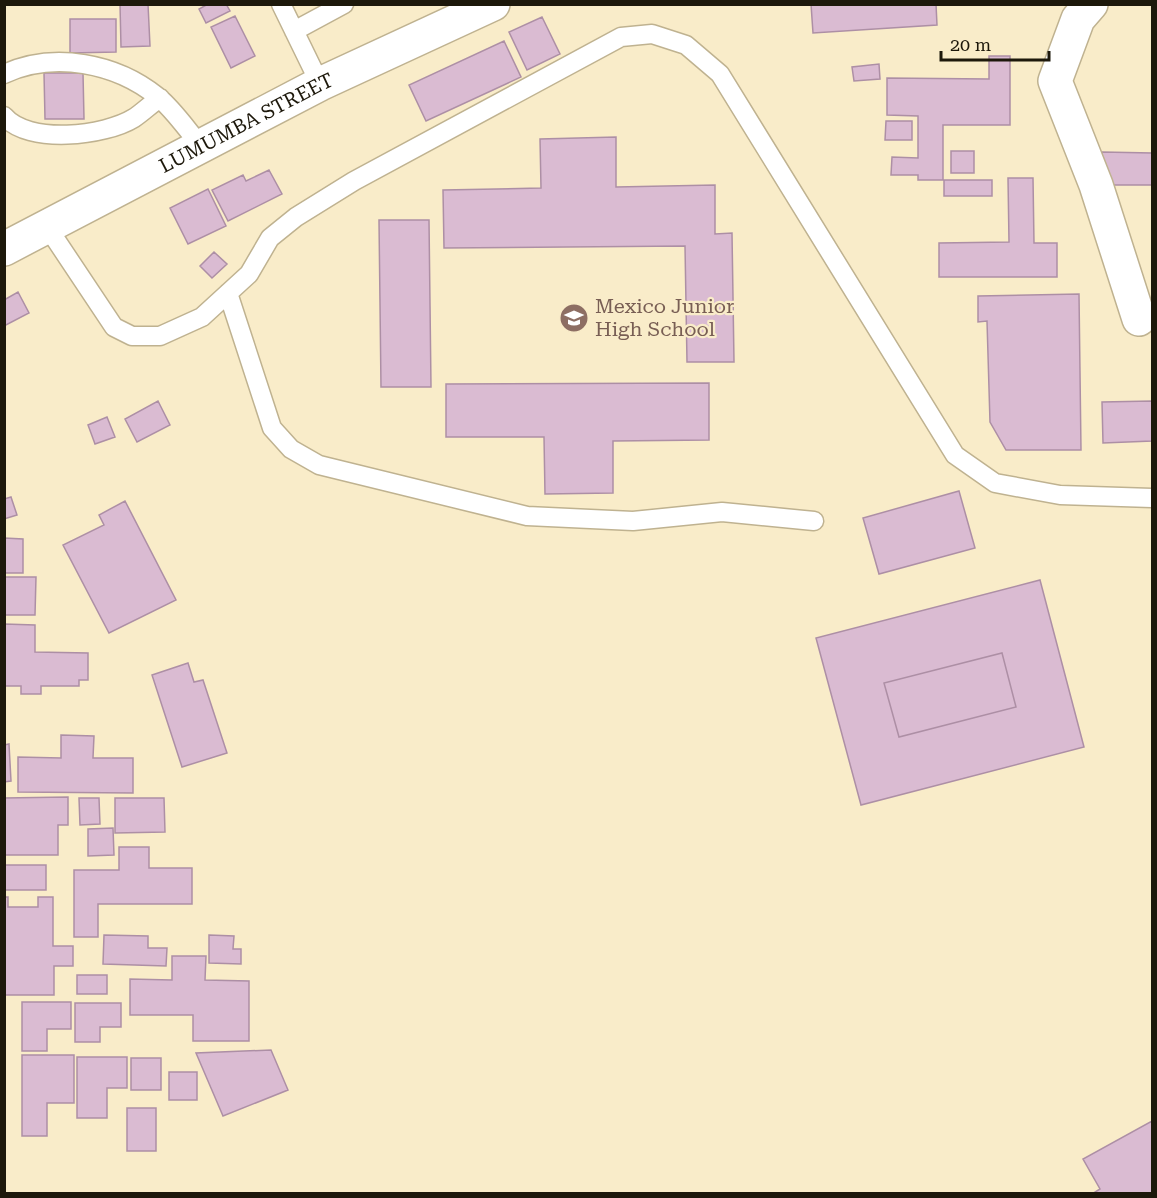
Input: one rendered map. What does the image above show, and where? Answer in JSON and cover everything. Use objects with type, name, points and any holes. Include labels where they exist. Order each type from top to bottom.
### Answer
[{"type":"main road","name":"LUMUMBA STREET","points":[[4,249],[320,84],[445,14],[493,4]]},
{"type":"main road","points":[[1091,4],[1078,19],[1055,81],[1096,185],[1139,319]]},
{"type":"lane","points":[[281,4],[320,84]]},
{"type":"lane","points":[[294,31],[344,4]]},
{"type":"lane","points":[[48,228],[114,327],[132,336],[160,336],[202,317],[249,274],[270,238],[306,211],[354,181],[621,37],[652,34],[686,45],[720,74],[955,455],[995,483],[1060,495],[1152,498]]},
{"type":"lane","points":[[4,74],[27,65],[64,62],[95,66],[128,77],[160,98],[201,146]]},
{"type":"lane","points":[[4,116],[9,121],[27,129],[44,133],[68,135],[95,133],[133,119],[160,98]]},
{"type":"lane","points":[[228,293],[272,428],[291,449],[319,465],[527,516],[633,521],[722,512],[814,521]]},
{"type":"building","points":[[120,4],[148,4],[150,46],[121,47]]},
{"type":"building","points":[[208,4],[226,4],[230,11],[206,23],[199,9]]},
{"type":"building","points":[[811,4],[936,4],[937,25],[813,33]]},
{"type":"building","points":[[235,16],[255,56],[231,68],[211,27]]},
{"type":"building","points":[[542,17],[560,54],[527,70],[509,32]]},
{"type":"building","points":[[70,19],[116,19],[116,52],[70,53]]},
{"type":"building","points":[[504,41],[521,77],[426,121],[409,85]]},
{"type":"building","points":[[989,56],[1010,56],[1010,125],[943,125],[943,180],[918,180],[918,175],[891,175],[892,157],[918,158],[918,116],[887,115],[887,78],[989,79]]},
{"type":"building","points":[[879,64],[880,79],[854,81],[852,67]]},
{"type":"building","points":[[44,73],[83,73],[84,119],[45,119]]},
{"type":"building","points":[[886,121],[912,121],[912,140],[885,140]]},
{"type":"building","points":[[616,137],[616,187],[715,185],[715,234],[732,233],[734,362],[687,362],[685,246],[444,248],[443,190],[541,188],[540,139]]},
{"type":"building","points":[[951,151],[974,151],[974,173],[951,173]]},
{"type":"building","points":[[1102,152],[1152,153],[1152,185],[1102,185]]},
{"type":"building","points":[[269,170],[282,194],[228,221],[212,190],[243,175],[246,181]]},
{"type":"building","points":[[1008,178],[1033,178],[1034,243],[1057,243],[1057,277],[939,277],[939,243],[1009,242]]},
{"type":"building","points":[[944,180],[992,180],[992,196],[944,196]]},
{"type":"building","points":[[208,189],[226,226],[188,244],[170,208]]},
{"type":"building","points":[[379,220],[429,220],[431,387],[381,387]]},
{"type":"building","points":[[214,252],[227,264],[212,278],[200,266]]},
{"type":"building","points":[[18,292],[29,313],[4,326],[4,300]]},
{"type":"building","points":[[1079,294],[1081,450],[1006,450],[990,422],[987,321],[978,322],[978,296]]},
{"type":"building","points":[[709,383],[709,440],[613,441],[613,493],[545,494],[544,437],[446,437],[446,384]]},
{"type":"building","points":[[158,401],[170,425],[137,442],[125,419]]},
{"type":"building","points":[[1152,401],[1152,441],[1103,443],[1102,402]]},
{"type":"building","points":[[107,417],[115,437],[95,444],[88,425]]},
{"type":"building","points":[[959,491],[975,548],[879,574],[863,518]]},
{"type":"building","points":[[11,497],[17,515],[4,519],[4,499]]},
{"type":"building","points":[[125,501],[176,600],[109,633],[63,545],[104,525],[99,515]]},
{"type":"building","points":[[4,538],[23,539],[23,573],[4,573]]},
{"type":"building","points":[[4,577],[36,577],[35,615],[4,615]]},
{"type":"building","points":[[1040,580],[1084,747],[861,805],[816,638]],"holes":[[[1002,653],[1016,707],[899,737],[884,683]]]},
{"type":"building","points":[[4,624],[35,625],[35,652],[88,653],[88,680],[79,680],[79,686],[41,686],[41,694],[21,694],[21,686],[4,686]]},
{"type":"building","points":[[1002,653],[1016,707],[899,737],[884,683]]},
{"type":"building","points":[[188,663],[194,682],[203,680],[227,753],[182,767],[152,675]]},
{"type":"building","points":[[61,735],[94,736],[93,758],[133,758],[133,793],[18,792],[18,757],[61,758]]},
{"type":"building","points":[[9,744],[11,781],[4,782],[4,745]]},
{"type":"building","points":[[68,797],[68,825],[58,825],[58,855],[4,855],[4,798]]},
{"type":"building","points":[[79,798],[99,798],[100,824],[80,825]]},
{"type":"building","points":[[115,798],[164,798],[165,832],[115,833]]},
{"type":"building","points":[[113,828],[114,855],[88,856],[88,829]]},
{"type":"building","points":[[119,847],[149,847],[149,868],[192,868],[192,904],[98,904],[98,937],[74,937],[74,870],[119,870]]},
{"type":"building","points":[[4,865],[46,865],[46,890],[4,890]]},
{"type":"building","points":[[4,897],[8,897],[8,907],[38,907],[38,897],[53,897],[53,946],[73,946],[73,966],[54,966],[54,995],[4,995]]},
{"type":"building","points":[[104,935],[148,936],[148,948],[167,948],[166,966],[103,964]]},
{"type":"building","points":[[209,935],[234,936],[233,949],[241,949],[241,964],[209,963]]},
{"type":"building","points":[[172,956],[206,956],[205,980],[249,981],[249,1041],[193,1041],[193,1015],[130,1015],[130,979],[172,980]]},
{"type":"building","points":[[77,975],[107,975],[107,994],[77,994]]},
{"type":"building","points":[[22,1002],[71,1002],[71,1029],[47,1029],[47,1051],[22,1051]]},
{"type":"building","points":[[75,1003],[121,1003],[121,1027],[100,1027],[100,1042],[75,1042]]},
{"type":"building","points":[[271,1050],[288,1090],[223,1116],[196,1053]]},
{"type":"building","points":[[22,1055],[74,1055],[74,1103],[47,1103],[47,1136],[22,1136]]},
{"type":"building","points":[[77,1057],[127,1057],[127,1088],[107,1088],[107,1118],[77,1118]]},
{"type":"building","points":[[131,1058],[161,1058],[161,1090],[131,1090]]},
{"type":"building","points":[[169,1072],[197,1072],[197,1100],[169,1100]]},
{"type":"building","points":[[127,1108],[156,1108],[156,1151],[127,1151]]},
{"type":"building","points":[[1152,1121],[1152,1194],[1092,1194],[1100,1189],[1083,1159]]},
{"type":"place","name":"Mexico Junior High School","points":[[574,318]]}]
